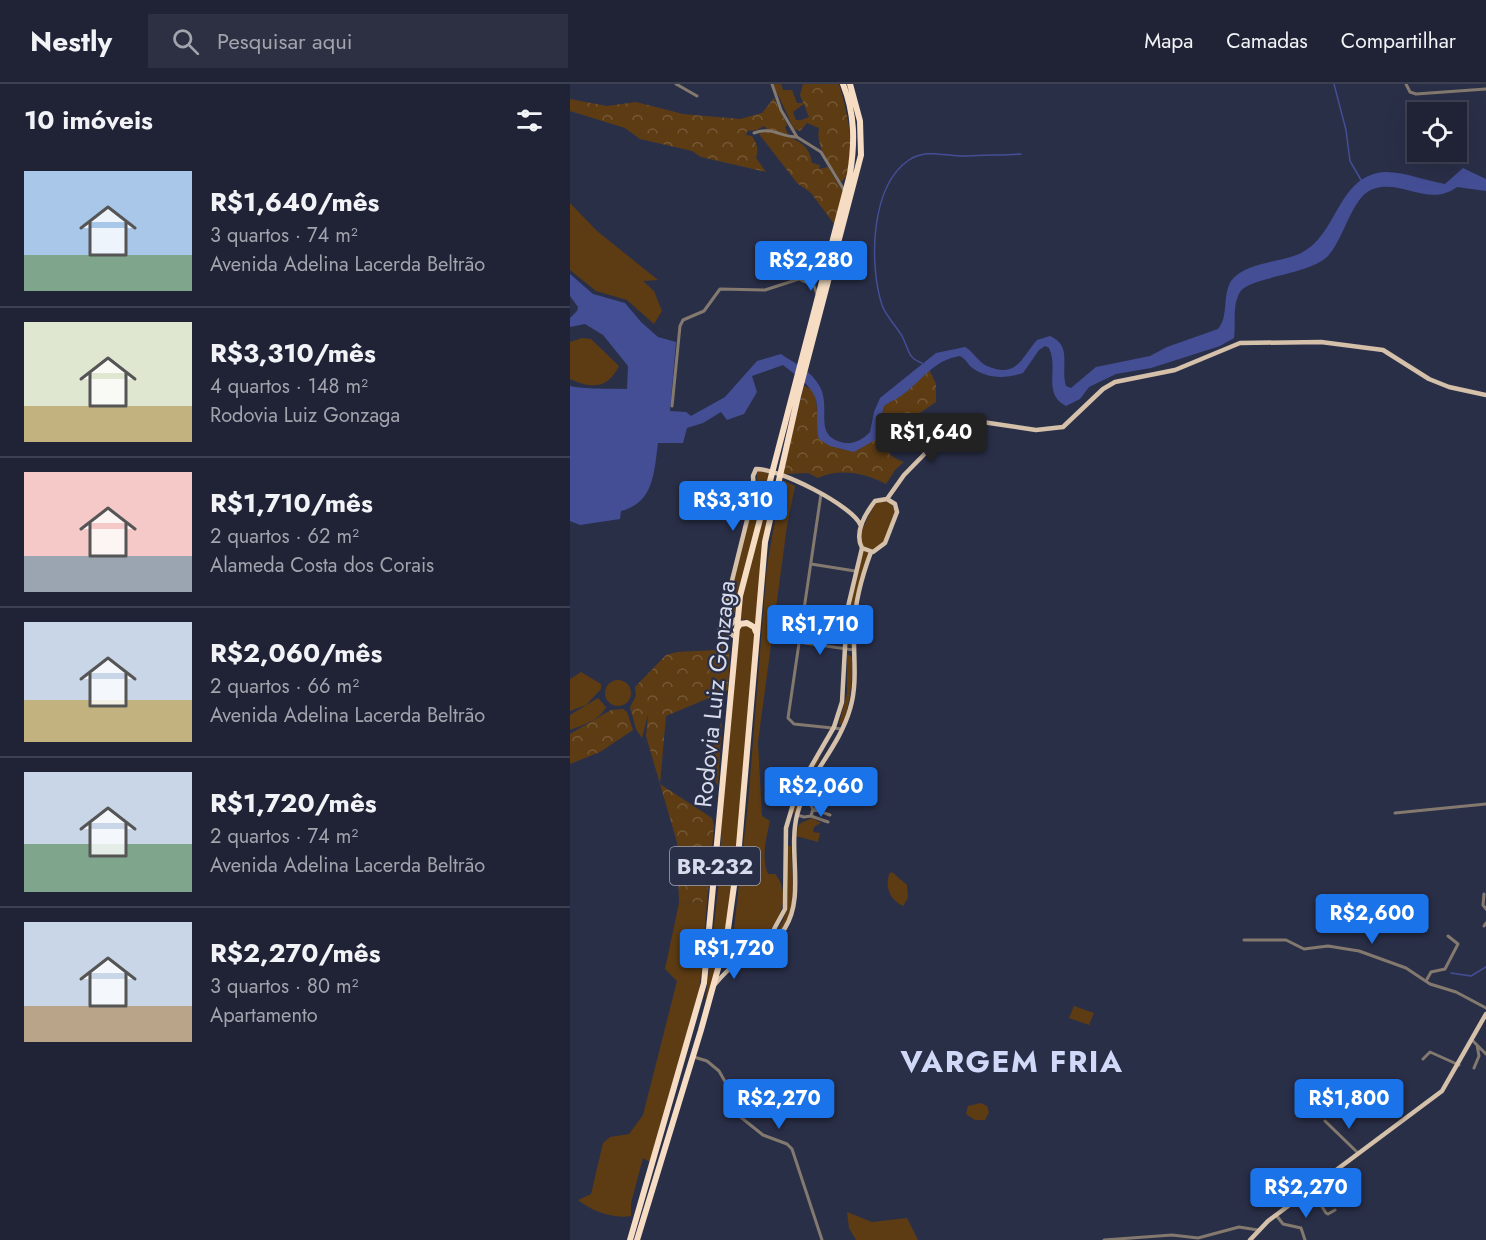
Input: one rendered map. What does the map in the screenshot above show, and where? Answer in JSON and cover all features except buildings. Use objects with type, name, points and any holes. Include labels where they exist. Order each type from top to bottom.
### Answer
[{"type":"highway","name":"Rodovia Luiz Gonzaga","points":[[804,363],[845,192],[854,141],[853,121],[843,84]]},
{"type":"highway","name":"Rodovia Luiz Gonzaga","points":[[630,1240],[702,995],[736,619],[768,486],[778,463],[861,155],[860,120],[850,84]]},
{"type":"highway","name":"Rodovia Luiz Gonzaga","points":[[637,1240],[715,984],[727,936],[738,857],[765,542],[777,486],[778,463]]},
{"type":"highway","points":[[735,635],[740,624],[747,623],[754,627],[757,636]]},
{"type":"highway","points":[[716,855],[717,866],[725,871],[734,867],[738,857]]},
{"type":"main road","points":[[742,960],[733,960],[729,957],[731,951],[747,948],[764,940],[782,917],[787,893],[784,843],[789,812],[797,791],[834,727],[845,690],[847,611],[862,548],[858,537],[861,526],[875,501],[887,499],[904,475],[954,424],[969,420],[1036,430],[1063,427],[1103,389],[1115,382],[1175,370],[1240,343],[1321,342],[1383,350],[1428,379],[1449,387],[1486,395]]},
{"type":"main road","points":[[720,629],[754,492],[755,471],[759,468],[820,494],[856,516],[861,526]]},
{"type":"main road","points":[[715,984],[742,960],[771,944],[780,935],[792,915],[795,890],[792,844],[797,815],[804,794],[843,729],[852,698],[854,626],[860,584],[872,552],[882,546],[897,516],[897,507],[887,499]]},
{"type":"main road","points":[[856,516],[867,514]]},
{"type":"main road","points":[[862,548],[872,552]]},
{"type":"main road","points":[[720,629],[736,619]]},
{"type":"main road","points":[[720,629],[735,635]]},
{"type":"main road","points":[[727,936],[737,949]]},
{"type":"main road","points":[[1250,1240],[1276,1215],[1442,1091],[1459,1065],[1486,1014]]},
{"type":"street","points":[[676,84],[698,96]]},
{"type":"street","points":[[772,84],[781,110],[797,137]]},
{"type":"street","points":[[1406,84],[1410,92],[1416,94],[1486,89]]},
{"type":"street","points":[[754,134],[764,129],[773,130],[797,137],[821,152],[845,192]]},
{"type":"street","points":[[672,406],[680,326],[683,320],[704,311],[720,289],[759,291],[799,279],[829,255]]},
{"type":"street","points":[[808,282],[824,276]]},
{"type":"street","points":[[804,277],[808,282]]},
{"type":"street","points":[[799,279],[814,286],[818,297]]},
{"type":"street","points":[[820,494],[789,721],[843,729]]},
{"type":"street","points":[[811,564],[855,572]]},
{"type":"street","points":[[798,642],[854,650]]},
{"type":"street","points":[[817,755],[823,760]]},
{"type":"street","points":[[795,829],[804,818],[811,816],[826,821],[828,814],[813,809],[804,794]]},
{"type":"street","points":[[1395,813],[1486,804]]},
{"type":"street","points":[[811,816],[813,809]]},
{"type":"street","points":[[789,812],[804,818]]},
{"type":"street","points":[[784,843],[792,844]]},
{"type":"street","points":[[1484,894],[1483,905],[1486,909]]},
{"type":"street","points":[[1426,981],[1431,972],[1445,969],[1456,952],[1457,942],[1448,936]]},
{"type":"street","points":[[1244,940],[1286,940],[1304,948],[1328,946],[1359,951],[1406,968],[1426,981],[1456,992],[1486,1008]]},
{"type":"street","points":[[1472,1040],[1486,1054]]},
{"type":"street","points":[[1474,1068],[1479,1056],[1477,1045]]},
{"type":"street","points":[[1423,1059],[1430,1052],[1459,1065]]},
{"type":"street","points":[[693,1056],[707,1061],[719,1071],[738,1115],[767,1138],[787,1144],[792,1149],[822,1240]]},
{"type":"street","points":[[1325,1121],[1358,1153]]},
{"type":"street","points":[[1311,1189],[1326,1213],[1335,1210]]},
{"type":"street","points":[[1276,1215],[1283,1224],[1301,1228],[1305,1240]]},
{"type":"street","points":[[1104,1240],[1172,1235],[1198,1238],[1239,1227],[1258,1230]]},
{"type":"green space","points":[[773,84],[781,84],[783,90],[792,90],[797,103],[805,103],[793,112],[796,120],[801,120],[794,129]]},
{"type":"green space","points":[[803,84],[839,84],[848,120],[851,150],[847,175],[841,182],[819,142],[819,128],[807,123],[800,131],[794,129],[801,120],[809,117],[800,95]]},
{"type":"green space","points":[[774,98],[787,125],[785,127],[788,135],[768,129],[802,144],[807,149],[812,163],[820,165],[819,169],[828,167],[843,192],[834,224],[811,193],[797,183],[759,134],[767,129],[764,126],[757,130],[747,131],[746,135],[754,139],[757,149],[756,158],[766,172],[701,157],[692,151],[640,139],[625,128],[570,111],[570,99],[607,106],[636,102],[683,114],[740,119],[762,113]]},
{"type":"green space","points":[[570,203],[597,231],[658,280],[643,281],[654,291],[662,311],[654,324],[627,300],[596,291],[570,270]]},
{"type":"green space","points":[[582,338],[591,339],[619,366],[610,379],[604,383],[592,385],[570,379],[570,342]]},
{"type":"green space","points":[[929,369],[936,384],[936,402],[905,423],[906,426],[887,439],[890,454],[904,462],[895,470],[886,484],[852,473],[835,473],[818,478],[808,473],[782,474],[804,386],[811,389],[816,399],[819,439],[844,450],[877,433],[884,406],[906,392]]},
{"type":"green space","points":[[760,470],[770,474],[733,618],[725,624],[723,623],[757,484],[757,472]]},
{"type":"green space","points":[[782,480],[795,486],[787,526],[758,742],[762,816],[770,821],[765,848],[766,868],[768,874],[775,874],[781,884],[782,907],[778,918],[762,937],[752,943],[741,945],[733,938],[748,804],[767,566]]},
{"type":"green space","points":[[770,482],[777,483],[764,537],[755,624],[745,619],[740,621],[742,596]]},
{"type":"green space","points":[[889,501],[896,511],[884,542],[873,550],[863,547],[860,534],[874,505],[877,502]]},
{"type":"green space","points":[[863,549],[869,552],[857,598],[852,646],[846,646],[850,598]]},
{"type":"green space","points":[[749,624],[757,637],[736,860],[733,866],[723,867],[720,860],[728,690],[738,626]]},
{"type":"green space","points":[[727,631],[730,648],[728,690],[666,716],[660,784],[646,736],[648,714],[642,738],[636,729],[630,707],[636,696],[635,687],[666,655],[677,652],[715,650],[723,633]]},
{"type":"green space","points":[[847,654],[852,657],[852,675],[843,725],[839,724],[847,693]]},
{"type":"green space","points":[[581,672],[601,684],[601,689],[586,705],[570,711],[570,679]]},
{"type":"green space","points":[[618,680],[627,684],[631,693],[627,702],[618,706],[609,702],[605,693],[609,684]]},
{"type":"green space","points":[[598,698],[606,707],[603,712],[591,721],[570,730],[570,715]]},
{"type":"green space","points":[[623,709],[627,712],[633,730],[600,752],[570,764],[570,734],[611,710]]},
{"type":"green space","points":[[722,721],[718,786],[711,770],[711,754]]},
{"type":"green space","points":[[818,758],[820,759],[810,775],[796,814],[792,812],[799,789]]},
{"type":"green space","points":[[660,784],[712,818],[714,826],[707,902],[679,903],[677,842]]},
{"type":"green space","points":[[812,818],[821,823],[814,827],[813,832],[820,833],[818,842],[796,836],[799,824]]},
{"type":"green space","points":[[786,846],[791,846],[793,885],[791,911],[780,935],[770,945],[740,959],[734,956],[735,953],[765,942],[782,922],[788,898]]},
{"type":"green space","points":[[735,871],[731,909],[704,1014],[720,872],[727,875]]},
{"type":"green space","points":[[892,872],[907,885],[908,898],[903,906],[890,893],[888,879]]},
{"type":"green space","points":[[707,902],[699,997],[650,1162],[643,1158],[631,1203],[631,1216],[603,1213],[578,1200],[591,1194],[603,1143],[610,1137],[629,1134],[643,1115],[677,981],[665,969],[679,903]]},
{"type":"green space","points":[[1074,1006],[1094,1013],[1089,1025],[1069,1018]]},
{"type":"green space","points":[[981,1103],[987,1106],[989,1112],[985,1120],[975,1120],[966,1114],[968,1106]]},
{"type":"green space","points":[[847,1212],[872,1222],[907,1218],[918,1240],[856,1240],[849,1228]]},
{"type":"water","points":[[1463,168],[1486,179],[1486,191],[1457,187],[1447,193],[1436,195],[1384,187],[1366,193],[1359,200],[1334,249],[1328,256],[1308,268],[1255,283],[1240,292],[1235,308],[1234,338],[1220,346],[1151,368],[1116,374],[1089,387],[1080,399],[1066,406],[1055,395],[1052,356],[1049,348],[1045,346],[1039,350],[1023,373],[1010,376],[996,377],[983,374],[971,367],[960,356],[951,358],[935,366],[901,396],[884,406],[875,440],[854,452],[830,446],[819,439],[817,405],[814,395],[802,380],[783,365],[752,376],[757,392],[744,414],[727,420],[721,412],[703,423],[687,428],[683,443],[658,443],[653,475],[646,494],[632,507],[621,511],[620,519],[580,525],[570,521],[570,386],[627,389],[628,366],[603,335],[585,324],[570,327],[570,318],[578,307],[570,296],[570,274],[593,294],[625,303],[658,337],[676,342],[670,411],[686,412],[691,416],[725,397],[757,361],[781,354],[803,368],[817,382],[823,396],[824,421],[829,435],[835,440],[849,443],[865,437],[870,432],[874,412],[880,398],[936,353],[965,347],[987,366],[1005,370],[1018,364],[1037,340],[1050,336],[1057,340],[1064,351],[1066,386],[1071,388],[1096,367],[1150,356],[1167,347],[1218,329],[1223,318],[1231,281],[1246,270],[1295,256],[1315,243],[1348,193],[1370,175],[1386,172],[1401,173],[1445,184]]},
{"type":"waterway","points":[[1334,84],[1346,130],[1350,161],[1361,180]]},
{"type":"waterway","points":[[922,363],[909,352],[902,336],[882,305],[878,288],[875,269],[876,227],[886,188],[896,172],[909,160],[923,154],[959,156],[1021,154]]},
{"type":"waterway","points":[[1451,973],[1471,976],[1486,967]]},
{"type":"district","name":"VARGEM FRIA","points":[[1012,1062]]}]
